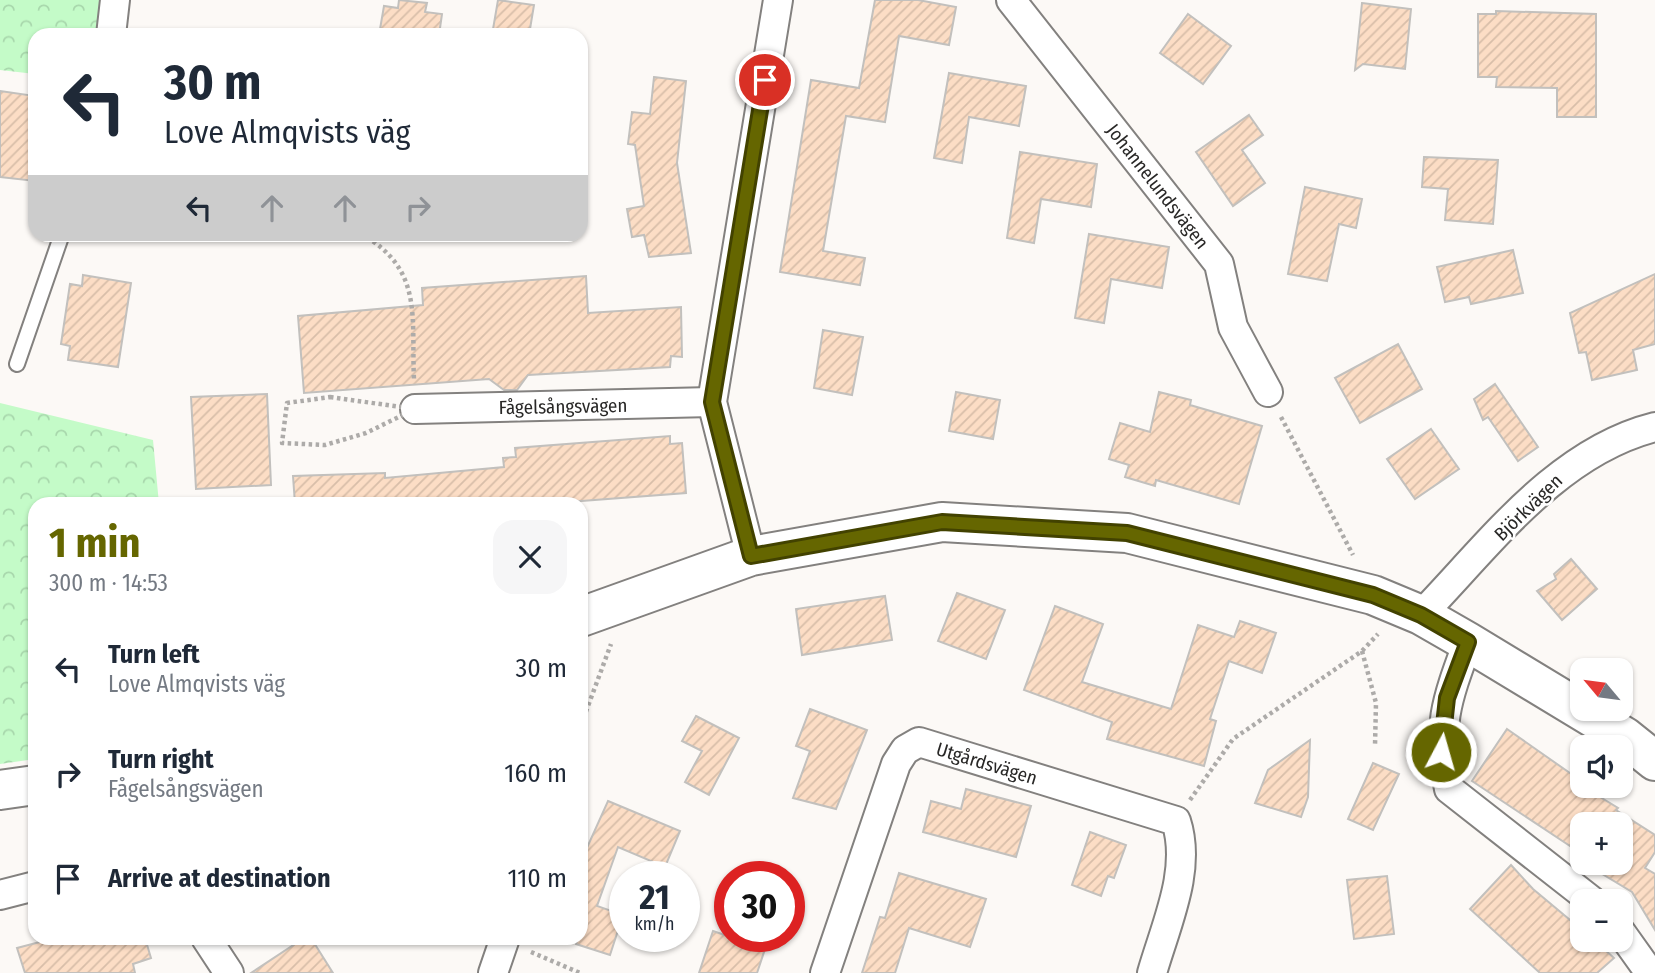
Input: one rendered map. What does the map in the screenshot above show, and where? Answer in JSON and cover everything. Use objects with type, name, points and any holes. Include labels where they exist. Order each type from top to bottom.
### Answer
[{"type":"street","points":[[112,28],[115,0]]},
{"type":"street","points":[[751,556],[712,402],[778,0]]},
{"type":"street","name":"Johannelundsvägen","points":[[1012,0],[1219,264],[1234,327],[1268,392]]},
{"type":"street","name":"Fågelsångsvägen","points":[[414,396],[712,402]]},
{"type":"street","name":"Björkvägen","points":[[1421,615],[1542,489],[1585,455],[1626,434],[1655,427]]},
{"type":"street","points":[[588,614],[751,556],[942,522],[1127,533],[1373,595],[1421,615],[1625,737],[1655,761]]},
{"type":"street","points":[[1468,642],[1447,698],[1441,752],[1449,789],[1577,889]]},
{"type":"street","name":"Utgårdsvägen","points":[[825,973],[896,764],[905,750],[919,742],[1176,821]]},
{"type":"street","points":[[0,790],[28,786]]},
{"type":"street","points":[[1152,973],[1181,873],[1183,843],[1176,821]]},
{"type":"street","points":[[0,895],[28,888]]},
{"type":"street","points":[[211,945],[229,973]]},
{"type":"street","points":[[493,973],[502,945]]},
{"type":"street","points":[[1633,949],[1650,973]]},
{"type":"lane","points":[[17,364],[59,242]]},
{"type":"path","points":[[372,242],[402,268],[410,291],[414,396]]},
{"type":"path","points":[[1268,392],[1373,595]]},
{"type":"path","points":[[414,396],[366,433],[324,445],[282,443],[287,403],[330,397],[414,396]]},
{"type":"path","points":[[588,706],[628,599]]},
{"type":"path","points":[[1176,821],[1233,739],[1362,651],[1376,703],[1375,746]]},
{"type":"path","points":[[517,945],[580,973]]},
{"type":"green space","points":[[0,0],[105,0],[102,28],[28,28],[28,73],[0,70]]},
{"type":"green space","points":[[0,403],[153,440],[158,497],[28,497],[28,760],[0,764]]},
{"type":"building","points":[[399,0],[427,3],[425,12],[442,14],[440,28],[380,28],[384,6],[398,8]]},
{"type":"building","points":[[498,0],[534,5],[530,28],[493,28]]},
{"type":"building","points":[[875,0],[918,0],[956,7],[949,45],[899,36],[885,122],[846,116],[823,251],[865,258],[860,285],[780,272],[811,80],[859,88]]},
{"type":"building","points":[[1362,3],[1411,9],[1405,69],[1363,64],[1355,70]]},
{"type":"building","points":[[1496,11],[1596,14],[1596,117],[1557,117],[1557,88],[1496,87],[1497,77],[1478,77],[1478,14],[1496,14]]},
{"type":"building","points":[[1188,14],[1231,46],[1203,84],[1160,53]]},
{"type":"building","points":[[949,73],[1026,86],[1019,126],[969,117],[962,163],[934,158]]},
{"type":"building","points":[[654,77],[686,81],[677,163],[691,253],[649,257],[644,235],[632,237],[627,209],[644,206],[635,145],[628,144],[632,112],[650,114]]},
{"type":"building","points":[[0,91],[28,95],[28,180],[0,177]]},
{"type":"building","points":[[1249,115],[1263,135],[1242,150],[1265,183],[1233,206],[1196,152]]},
{"type":"building","points":[[1020,152],[1097,164],[1091,207],[1041,199],[1034,243],[1007,238]]},
{"type":"building","points":[[1424,157],[1498,160],[1493,224],[1445,220],[1448,189],[1422,187]]},
{"type":"building","points":[[1305,187],[1362,199],[1356,228],[1339,224],[1327,281],[1288,274]]},
{"type":"building","points":[[1089,234],[1169,247],[1162,288],[1111,279],[1104,323],[1075,318]]},
{"type":"building","points":[[1513,250],[1523,293],[1471,304],[1469,297],[1445,302],[1437,267]]},
{"type":"building","points":[[1655,274],[1655,344],[1633,350],[1637,370],[1592,380],[1586,352],[1579,353],[1570,313]]},
{"type":"building","points":[[83,275],[131,283],[118,367],[68,360],[70,346],[61,344],[70,284],[82,286]]},
{"type":"building","points":[[586,276],[588,313],[681,307],[682,357],[671,356],[670,367],[528,375],[517,390],[504,390],[489,379],[304,393],[298,316],[423,305],[422,288]]},
{"type":"building","points":[[823,330],[863,337],[852,395],[814,388]]},
{"type":"building","points":[[1398,344],[1422,389],[1360,423],[1335,378]]},
{"type":"building","points":[[1495,384],[1538,447],[1518,461],[1488,417],[1483,420],[1474,399]]},
{"type":"building","points":[[956,392],[1000,400],[993,439],[949,431]]},
{"type":"building","points":[[1159,392],[1191,400],[1190,405],[1262,426],[1239,504],[1156,480],[1155,486],[1125,477],[1129,465],[1109,459],[1120,423],[1150,432]]},
{"type":"building","points":[[267,394],[271,485],[196,489],[191,397]]},
{"type":"building","points":[[1431,429],[1459,469],[1415,499],[1387,459]]},
{"type":"building","points":[[670,436],[670,444],[682,443],[686,493],[588,500],[588,497],[294,497],[293,476],[385,473],[385,478],[504,467],[503,458],[516,457],[515,448]]},
{"type":"building","points":[[1571,559],[1597,589],[1562,620],[1537,591],[1556,579],[1554,574]]},
{"type":"building","points":[[957,593],[1005,610],[986,659],[938,641]]},
{"type":"building","points":[[885,596],[892,640],[802,655],[796,609]]},
{"type":"building","points":[[1055,606],[1103,624],[1082,682],[1171,709],[1198,625],[1234,637],[1240,621],[1276,633],[1262,673],[1229,661],[1210,719],[1216,721],[1204,766],[1107,739],[1112,722],[1024,690]]},
{"type":"building","points":[[810,709],[867,730],[836,809],[793,798],[810,751],[796,746]]},
{"type":"building","points":[[696,716],[739,738],[709,795],[685,782],[702,751],[682,741]]},
{"type":"building","points":[[1507,729],[1570,773],[1570,798],[1602,798],[1618,808],[1616,810],[1619,812],[1570,812],[1570,846],[1472,781]]},
{"type":"building","points":[[1310,740],[1308,797],[1301,817],[1255,803],[1268,770]]},
{"type":"building","points":[[1373,763],[1399,774],[1373,830],[1348,819]]},
{"type":"building","points":[[966,789],[1031,806],[1016,857],[923,832],[931,801],[961,809]]},
{"type":"building","points":[[608,801],[680,831],[668,861],[651,861],[618,847],[613,861],[609,861],[609,872],[597,906],[609,910],[610,955],[579,945],[588,945],[588,845]]},
{"type":"building","points":[[1633,821],[1655,835],[1655,852],[1645,868],[1655,874],[1655,930],[1633,894],[1633,889],[1627,889],[1604,875],[1633,875]]},
{"type":"building","points":[[1090,832],[1126,845],[1114,878],[1108,876],[1101,896],[1072,885]]},
{"type":"building","points":[[1511,865],[1533,889],[1570,920],[1570,952],[1607,952],[1614,958],[1597,973],[1540,973],[1470,909]]},
{"type":"building","points":[[899,873],[986,899],[970,947],[909,928],[895,973],[862,973],[880,917],[885,918]]},
{"type":"building","points":[[1387,876],[1394,934],[1354,939],[1347,880]]},
{"type":"building","points":[[713,931],[714,952],[764,952],[757,973],[699,973]]},
{"type":"building","points":[[28,945],[147,945],[151,958],[133,964],[135,973],[25,973],[17,948]]},
{"type":"building","points":[[293,945],[315,945],[333,973],[251,973]]},
{"type":"route","points":[[765,80],[712,402],[751,556],[942,522],[1127,533],[1373,595],[1421,615],[1468,642],[1447,698],[1441,752]]}]
